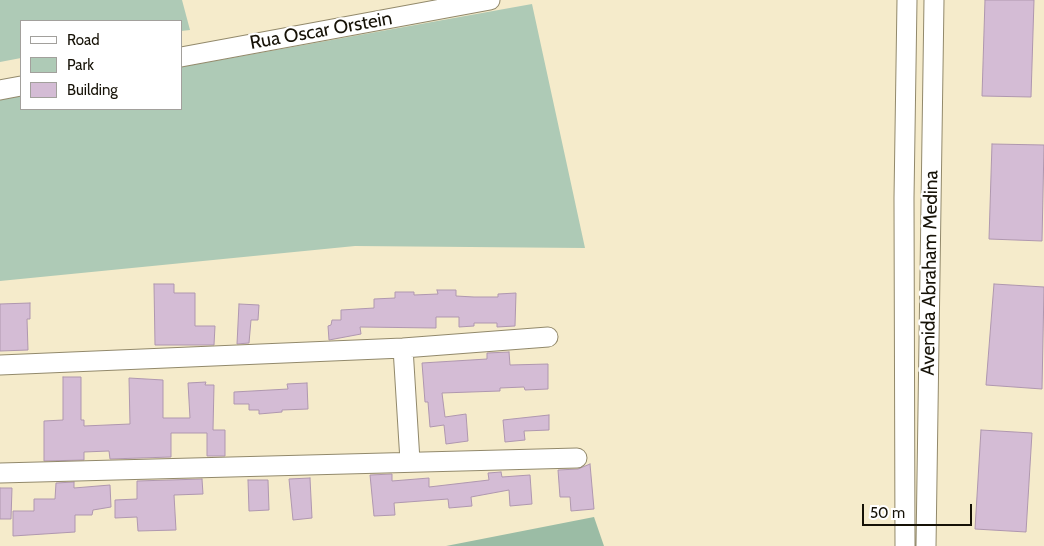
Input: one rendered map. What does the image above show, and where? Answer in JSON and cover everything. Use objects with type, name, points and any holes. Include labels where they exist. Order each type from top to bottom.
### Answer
[{"type":"street","name":"Rua Oscar Orstein","points":[[182,57],[490,0]]},
{"type":"street","name":"Avenida Abraham Medina","points":[[905,546],[907,0]]},
{"type":"street","name":"Avenida Abraham Medina","points":[[926,546],[934,0]]},
{"type":"street","points":[[0,90],[20,86]]},
{"type":"street","points":[[0,365],[403,348],[548,337]]},
{"type":"street","points":[[403,348],[410,461]]},
{"type":"street","points":[[904,423],[914,431],[919,431],[928,424]]},
{"type":"street","points":[[905,455],[908,450],[918,448],[923,450],[927,458]]},
{"type":"street","points":[[0,473],[577,458]]},
{"type":"green space","points":[[0,0],[182,0],[190,30],[182,31],[182,20],[20,20],[20,58],[0,62]]},
{"type":"green space","points":[[532,4],[585,248],[355,246],[0,281],[0,100],[20,96],[20,110],[182,110],[182,67]]},
{"type":"green space","points":[[594,517],[604,546],[446,546]]},
{"type":"building","points":[[985,0],[1034,0],[1031,97],[982,96]]},
{"type":"building","points":[[992,144],[1044,145],[1042,241],[989,239]]},
{"type":"building","points":[[154,284],[174,284],[174,293],[195,293],[195,326],[215,326],[214,345],[155,345]]},
{"type":"building","points":[[994,284],[1044,287],[1042,389],[986,385]]},
{"type":"building","points":[[437,290],[456,290],[456,296],[474,297],[498,297],[498,294],[516,293],[515,326],[497,327],[497,323],[474,323],[474,326],[459,327],[459,317],[436,317],[436,328],[360,327],[361,334],[329,340],[328,326],[331,325],[332,320],[341,320],[341,310],[374,308],[374,299],[395,298],[395,292],[414,292],[414,295],[438,294]]},
{"type":"building","points":[[30,303],[30,319],[27,319],[28,350],[0,351],[0,304]]},
{"type":"building","points":[[239,304],[259,305],[258,320],[251,320],[249,343],[237,344]]},
{"type":"building","points":[[509,352],[510,365],[548,364],[548,389],[525,390],[524,387],[500,388],[500,391],[442,393],[445,417],[466,414],[468,441],[446,444],[444,425],[430,427],[428,402],[425,402],[422,363],[487,359],[487,353]]},
{"type":"building","points":[[63,377],[81,377],[81,420],[84,420],[84,426],[130,424],[129,378],[163,380],[163,418],[190,418],[188,383],[206,382],[205,385],[214,385],[213,430],[225,430],[225,456],[207,456],[207,433],[171,433],[171,457],[110,459],[109,451],[84,452],[84,460],[44,461],[44,421],[63,420]]},
{"type":"building","points":[[307,383],[308,409],[282,410],[282,412],[259,414],[259,410],[249,410],[249,404],[234,404],[234,392],[288,389],[287,384]]},
{"type":"building","points":[[549,415],[549,430],[524,431],[525,440],[505,442],[503,420]]},
{"type":"building","points":[[981,430],[1032,433],[1026,532],[975,529]]},
{"type":"building","points":[[590,464],[594,509],[571,511],[570,497],[560,497],[558,470],[578,469]]},
{"type":"building","points":[[501,472],[502,477],[530,475],[532,504],[510,506],[509,490],[471,497],[472,506],[449,508],[448,499],[394,503],[395,515],[374,516],[370,475],[392,474],[392,481],[429,478],[429,487],[489,480],[488,473]]},
{"type":"building","points":[[310,478],[312,518],[293,520],[289,479]]},
{"type":"building","points":[[202,479],[203,494],[174,495],[176,530],[138,531],[137,517],[115,518],[115,500],[137,499],[137,481]]},
{"type":"building","points":[[248,480],[268,480],[269,510],[249,511]]},
{"type":"building","points":[[74,482],[74,488],[110,485],[111,507],[93,510],[92,515],[75,515],[75,532],[13,536],[13,511],[34,511],[34,499],[55,499],[56,483]]},
{"type":"building","points":[[0,488],[12,488],[11,519],[0,519]]}]
